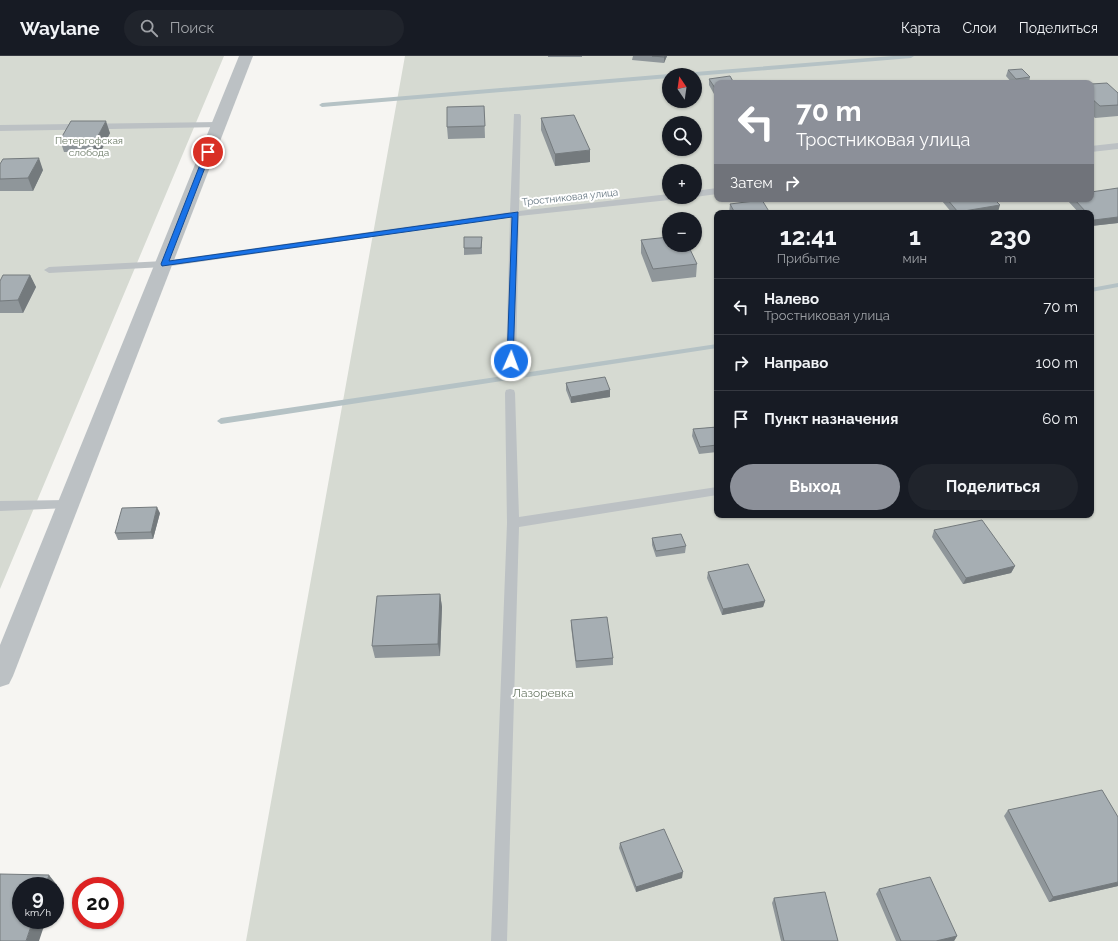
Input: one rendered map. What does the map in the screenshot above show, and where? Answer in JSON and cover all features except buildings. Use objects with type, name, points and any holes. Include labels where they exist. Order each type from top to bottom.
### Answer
[{"type":"street","points":[[0,676],[246,56]]},
{"type":"lane","points":[[511,361],[517,116]]},
{"type":"lane","points":[[0,128],[219,124]]},
{"type":"lane","points":[[1094,149],[1118,146]]},
{"type":"lane","points":[[702,193],[714,191]]},
{"type":"lane","name":"Тростниковая улица","points":[[49,270],[130,267],[164,264],[515,214],[662,198]]},
{"type":"lane","points":[[499,941],[513,522],[510,393]]},
{"type":"lane","points":[[513,522],[714,491]]},
{"type":"lane","points":[[0,506],[68,504]]},
{"type":"green space","name":"Петергофская слобода","points":[[0,56],[224,56],[0,589]]},
{"type":"green space","name":"Лазоревка","points":[[405,56],[1118,56],[1118,941],[246,941]]},
{"type":"waterway","points":[[702,73],[911,56]]},
{"type":"waterway","points":[[322,105],[662,77]]},
{"type":"waterway","points":[[1094,289],[1118,285]]},
{"type":"waterway","points":[[221,421],[714,346]]},
{"type":"route","points":[[208,152],[164,264],[515,214],[511,361]]}]
